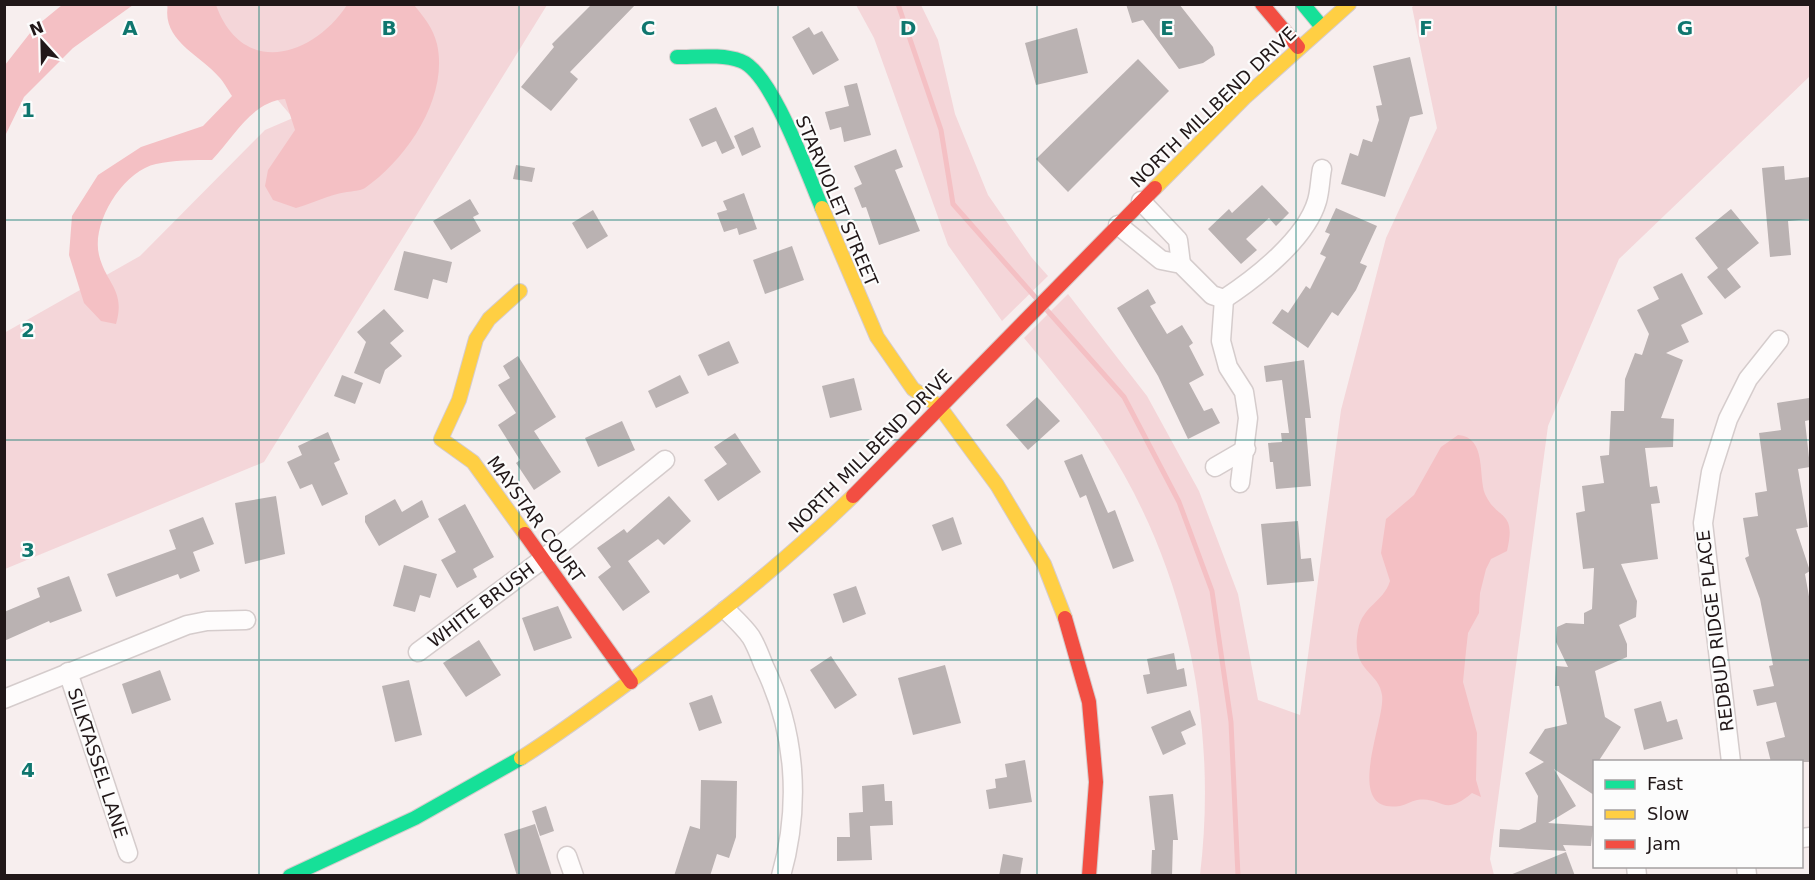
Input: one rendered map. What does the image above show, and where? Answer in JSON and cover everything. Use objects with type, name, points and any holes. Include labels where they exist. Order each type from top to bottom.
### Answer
[{"type":"street","points":[[1262,4],[1298,47]]},
{"type":"street","points":[[1303,4],[1323,27]]},
{"type":"street","name":"NORTH MILLBEND DRIVE","points":[[290,876],[415,818],[485,780],[555,737],[726,610],[831,517],[891,460],[939,406],[1142,201],[1298,47],[1349,4]]},
{"type":"street","name":"STARVIOLET STREET","points":[[677,57],[719,57],[743,61],[770,88],[877,337],[913,389],[939,406]]},
{"type":"street","points":[[1224,299],[1242,287],[1294,241],[1317,202],[1322,169]]},
{"type":"street","points":[[1142,201],[1178,240],[1181,264]]},
{"type":"street","points":[[1118,225],[1161,260],[1181,264],[1212,295],[1224,299]]},
{"type":"street","name":"MAYSTAR COURT","points":[[520,291],[489,320],[476,339],[463,378],[459,400],[441,439],[473,462],[631,682]]},
{"type":"street","points":[[1224,299],[1221,341],[1228,367],[1244,392],[1248,418],[1246,449],[1240,483]]},
{"type":"street","name":"REDBUD RIDGE PLACE","points":[[1731,760],[1703,522],[1711,472],[1728,419],[1748,379],[1779,340]]},
{"type":"street","points":[[939,406],[1023,525],[1044,564],[1072,637],[1089,702],[1096,782],[1089,876]]},
{"type":"street","points":[[1215,467],[1246,449]]},
{"type":"street","name":"WHITE BRUSH","points":[[418,652],[543,559],[665,460]]},
{"type":"street","points":[[726,610],[750,636],[774,686],[785,723],[794,798],[791,837],[782,876]]},
{"type":"street","points":[[4,699],[187,625],[207,621],[246,620]]},
{"type":"street","name":"SILKTASSEL LANE","points":[[68,672],[128,853]]},
{"type":"street","points":[[567,856],[574,876]]},
{"type":"shaded area","points":[[1416,4],[1810,5],[1810,76],[1619,259],[1548,426],[1490,859],[1494,875],[1200,875],[1204,819],[1204,762],[1199,706],[1190,651],[1176,596],[1157,543],[1133,492],[1105,443],[1076,402],[1024,338],[1068,294],[1147,396],[1199,491],[1238,594],[1258,700],[1300,715],[1341,410],[1386,238],[1437,128],[1412,7]]},
{"type":"shaded area","points":[[62,5],[133,5],[73,48],[24,97],[5,136],[5,65],[34,28]]},
{"type":"shaded area","points":[[166,5],[547,5],[264,462],[5,569],[4,333],[140,256],[265,130],[293,118],[270,91],[185,38]]},
{"type":"shaded area","points":[[168,5],[216,5],[228,28],[243,43],[260,51],[278,52],[297,47],[315,37],[332,23],[347,5],[414,5],[431,28],[437,44],[439,64],[437,85],[431,105],[409,144],[381,176],[361,190],[334,195],[296,208],[273,200],[265,186],[268,170],[295,130],[285,99],[262,107],[253,114],[212,160],[156,164],[132,177],[112,200],[100,228],[98,242],[102,265],[119,303],[116,324],[101,321],[84,303],[69,255],[72,216],[98,175],[141,147],[203,126],[232,96],[219,77],[176,37],[167,17]]},
{"type":"shaded area","points":[[856,5],[921,5],[938,40],[955,114],[988,195],[1032,258],[1048,276],[1002,321],[948,245],[874,38]]},
{"type":"shaded area","points":[[1458,435],[1467,437],[1477,450],[1485,494],[1508,522],[1509,528],[1507,551],[1491,559],[1486,569],[1480,593],[1479,613],[1468,633],[1466,651],[1463,682],[1477,733],[1476,780],[1481,797],[1472,793],[1455,804],[1448,805],[1425,800],[1400,806],[1382,805],[1373,796],[1369,782],[1370,764],[1382,708],[1382,695],[1376,680],[1361,662],[1358,654],[1358,630],[1364,615],[1383,594],[1390,581],[1381,553],[1386,519],[1414,495],[1441,447]]},
{"type":"building","points":[[592,4],[636,4],[570,72],[578,79],[551,111],[521,87],[554,47],[552,44]]},
{"type":"building","points":[[1126,4],[1179,4],[1213,47],[1215,55],[1203,63],[1179,69],[1143,20],[1132,23]]},
{"type":"building","points":[[809,27],[814,35],[822,31],[839,60],[813,75],[792,37]]},
{"type":"building","points":[[1077,28],[1088,73],[1036,85],[1025,43]]},
{"type":"building","points":[[1410,57],[1423,114],[1410,117],[1385,197],[1341,184],[1350,153],[1358,156],[1363,139],[1372,142],[1379,120],[1376,106],[1382,105],[1373,66]]},
{"type":"building","points":[[1138,59],[1169,91],[1068,192],[1036,159]]},
{"type":"building","points":[[857,83],[871,135],[844,142],[841,127],[830,130],[825,112],[849,106],[844,86]]},
{"type":"building","points":[[716,107],[735,148],[722,154],[716,141],[702,147],[689,119]]},
{"type":"building","points":[[753,127],[761,147],[742,156],[734,136]]},
{"type":"building","points":[[896,149],[903,167],[895,170],[920,231],[879,245],[866,207],[862,208],[854,188],[862,184],[854,166]]},
{"type":"building","points":[[516,165],[535,168],[532,182],[513,179]]},
{"type":"building","points":[[1784,166],[1785,180],[1810,177],[1810,219],[1788,221],[1791,255],[1770,257],[1762,168]]},
{"type":"building","points":[[1262,185],[1289,213],[1276,226],[1269,218],[1246,239],[1257,250],[1241,264],[1208,229],[1229,209],[1232,213]]},
{"type":"building","points":[[744,193],[757,229],[739,235],[737,228],[724,232],[717,213],[727,210],[723,201]]},
{"type":"building","points":[[470,199],[479,214],[473,217],[481,231],[451,250],[433,221]]},
{"type":"building","points":[[1336,208],[1377,226],[1360,263],[1367,266],[1356,290],[1338,316],[1332,312],[1308,348],[1272,323],[1282,309],[1288,313],[1306,286],[1310,289],[1326,257],[1320,254],[1330,234],[1325,232]]},
{"type":"building","points":[[1731,209],[1759,243],[1727,269],[1741,287],[1725,299],[1707,277],[1718,268],[1695,238]]},
{"type":"building","points":[[593,210],[608,236],[587,249],[572,223]]},
{"type":"building","points":[[792,246],[804,280],[765,294],[753,260]]},
{"type":"building","points":[[404,251],[452,262],[447,283],[433,279],[428,299],[394,290]]},
{"type":"building","points":[[1682,273],[1703,314],[1681,325],[1689,342],[1666,353],[1683,360],[1661,418],[1674,419],[1673,447],[1645,448],[1650,487],[1657,486],[1660,503],[1651,504],[1658,559],[1621,564],[1637,601],[1636,617],[1619,625],[1627,644],[1627,657],[1595,671],[1605,717],[1621,727],[1599,760],[1593,760],[1593,794],[1554,769],[1576,806],[1548,823],[1593,826],[1591,846],[1563,845],[1566,851],[1499,847],[1500,829],[1519,830],[1536,822],[1538,796],[1525,773],[1544,762],[1529,753],[1545,729],[1567,724],[1559,686],[1555,686],[1556,666],[1568,667],[1556,642],[1557,627],[1566,623],[1584,624],[1584,613],[1592,609],[1594,568],[1583,569],[1576,513],[1585,511],[1582,486],[1604,483],[1600,456],[1609,455],[1611,411],[1624,411],[1625,379],[1635,353],[1642,355],[1649,334],[1637,310],[1659,299],[1653,287]]},
{"type":"building","points":[[1148,289],[1156,303],[1150,306],[1167,334],[1182,325],[1193,343],[1189,346],[1204,375],[1189,383],[1204,411],[1212,408],[1220,423],[1188,439],[1158,376],[1117,308]]},
{"type":"building","points":[[384,309],[404,331],[390,343],[402,356],[385,370],[380,384],[354,373],[366,342],[357,332]]},
{"type":"building","points":[[729,341],[739,363],[708,376],[698,355]]},
{"type":"building","points":[[518,356],[556,417],[534,431],[561,472],[534,490],[516,463],[520,460],[498,425],[516,413],[498,385],[510,378],[503,366]]},
{"type":"building","points":[[1304,360],[1311,418],[1305,418],[1311,486],[1276,489],[1268,443],[1282,442],[1281,433],[1289,433],[1282,380],[1266,382],[1264,366]]},
{"type":"building","points":[[342,375],[363,383],[355,404],[334,396]]},
{"type":"building","points":[[680,375],[689,393],[656,408],[648,391]]},
{"type":"building","points":[[854,378],[862,410],[830,418],[822,386]]},
{"type":"building","points":[[1037,397],[1060,421],[1028,450],[1006,425]]},
{"type":"building","points":[[1809,398],[1810,420],[1805,421],[1810,467],[1798,469],[1808,527],[1796,529],[1810,571],[1805,574],[1810,602],[1810,762],[1770,760],[1766,742],[1785,737],[1776,702],[1757,706],[1753,690],[1774,686],[1769,666],[1773,665],[1760,599],[1745,558],[1749,556],[1743,518],[1758,516],[1755,493],[1767,491],[1759,433],[1781,430],[1777,403]]},
{"type":"building","points":[[622,421],[635,450],[598,467],[585,438]]},
{"type":"building","points":[[328,432],[340,460],[334,463],[348,494],[322,506],[312,484],[300,489],[287,462],[302,455],[298,446]]},
{"type":"building","points":[[735,433],[761,472],[718,501],[704,480],[727,464],[714,447]]},
{"type":"building","points":[[1082,454],[1108,513],[1115,510],[1134,561],[1113,569],[1086,495],[1080,498],[1064,461]]},
{"type":"building","points":[[276,496],[285,554],[245,564],[235,503]]},
{"type":"building","points":[[669,496],[691,521],[664,545],[658,539],[628,561],[650,592],[623,611],[598,577],[611,567],[597,548],[624,529],[627,533]]},
{"type":"building","points":[[395,499],[402,512],[422,500],[429,517],[379,546],[365,522],[365,516]]},
{"type":"building","points":[[465,504],[494,557],[473,569],[477,577],[457,588],[441,560],[456,552],[438,519]]},
{"type":"building","points":[[203,517],[214,544],[193,552],[200,571],[180,579],[178,574],[116,597],[107,574],[176,549],[169,530]]},
{"type":"building","points":[[953,517],[962,544],[942,551],[932,525]]},
{"type":"building","points":[[1298,521],[1301,559],[1311,558],[1314,581],[1267,585],[1261,524]]},
{"type":"building","points":[[404,565],[437,574],[430,598],[420,595],[415,612],[393,606]]},
{"type":"building","points":[[69,576],[82,611],[50,623],[49,621],[4,641],[4,612],[40,597],[37,588]]},
{"type":"building","points":[[856,586],[866,614],[843,623],[833,594]]},
{"type":"building","points":[[558,606],[572,638],[534,651],[522,618]]},
{"type":"building","points":[[479,640],[501,675],[466,697],[443,663]]},
{"type":"building","points":[[1174,653],[1177,670],[1184,668],[1187,686],[1147,694],[1143,675],[1150,674],[1147,659]]},
{"type":"building","points":[[831,656],[857,695],[835,709],[810,670]]},
{"type":"building","points":[[945,665],[961,723],[913,735],[898,678]]},
{"type":"building","points":[[160,670],[171,700],[132,714],[122,684]]},
{"type":"building","points":[[409,680],[422,735],[395,742],[382,686]]},
{"type":"building","points":[[712,695],[722,723],[699,731],[689,703]]},
{"type":"building","points":[[1661,701],[1667,722],[1677,719],[1683,739],[1644,750],[1634,709]]},
{"type":"building","points":[[1190,710],[1196,725],[1181,732],[1186,744],[1163,755],[1151,727]]},
{"type":"building","points":[[1025,760],[1032,802],[989,809],[986,790],[996,788],[995,779],[1007,777],[1005,764]]},
{"type":"building","points":[[701,780],[737,781],[736,837],[729,858],[717,854],[710,876],[674,876],[690,826],[700,829]]},
{"type":"building","points":[[884,784],[885,801],[892,801],[893,825],[870,826],[872,860],[837,861],[837,837],[850,837],[849,813],[863,812],[862,786]]},
{"type":"building","points":[[1173,794],[1178,840],[1173,840],[1172,876],[1151,876],[1152,850],[1155,850],[1149,796]]},
{"type":"building","points":[[546,806],[554,831],[540,836],[532,811]]},
{"type":"building","points":[[535,824],[552,876],[517,876],[504,834]]},
{"type":"building","points":[[1566,852],[1575,876],[1510,876],[1510,875]]},
{"type":"building","points":[[1003,854],[1023,858],[1020,876],[999,876]]},
{"type":"waterway","points":[[898,4],[941,130],[953,204],[1036,298]]},
{"type":"waterway","points":[[1045,308],[1124,397],[1179,502],[1212,591],[1231,722],[1238,876]]},
{"type":"traffic: fast","points":[[1303,4],[1322,27]]},
{"type":"traffic: fast","points":[[677,57],[726,57],[741,61],[753,69],[777,104],[822,208]]},
{"type":"traffic: fast","points":[[290,876],[415,818],[521,758]]},
{"type":"traffic: slow","points":[[1155,188],[1244,98],[1349,4]]},
{"type":"traffic: slow","points":[[822,208],[877,337],[913,389],[939,406],[997,485],[1044,564],[1065,618]]},
{"type":"traffic: slow","points":[[520,291],[489,319],[476,339],[459,400],[441,439],[473,462],[525,534]]},
{"type":"traffic: slow","points":[[521,758],[696,632],[776,566],[853,496]]},
{"type":"traffic: jam","points":[[1262,4],[1298,47]]},
{"type":"traffic: jam","points":[[853,496],[1155,188]]},
{"type":"traffic: jam","points":[[525,534],[631,682]]},
{"type":"traffic: jam","points":[[1065,618],[1089,702],[1096,782],[1089,876]]}]
